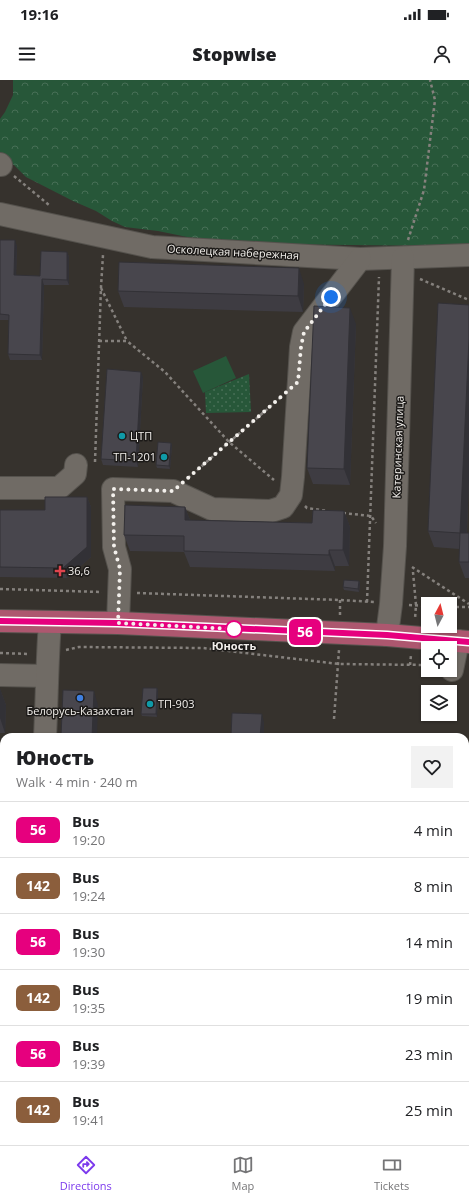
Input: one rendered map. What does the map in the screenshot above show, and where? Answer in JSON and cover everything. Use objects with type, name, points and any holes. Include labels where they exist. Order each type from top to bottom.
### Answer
[{"type":"main road","points":[[0,621],[118,623],[387,635],[463,642]]},
{"type":"street","name":"Осколецкая набережная","points":[[0,214],[152,247],[370,259],[408,269],[469,255]]},
{"type":"street","points":[[118,623],[120,569],[114,547],[113,489],[173,491],[212,509],[270,511],[283,507],[291,495],[292,489],[298,382],[304,332],[370,259]]},
{"type":"street","name":"Катеринская улица","points":[[387,635],[391,604],[395,546],[408,269]]},
{"type":"street","points":[[0,488],[59,488],[75,474],[76,465]]},
{"type":"street","points":[[45,733],[46,665],[50,622]]},
{"type":"street","points":[[457,657],[463,642]]},
{"type":"street","points":[[0,675],[47,676]]},
{"type":"path","points":[[419,287],[408,269],[424,190],[435,100],[430,80]]},
{"type":"path","points":[[0,165],[50,206]]},
{"type":"path","points":[[105,238],[101,287],[95,469],[113,489]]},
{"type":"path","points":[[367,602],[371,516],[370,259]]},
{"type":"path","points":[[408,269],[469,300]]},
{"type":"path","points":[[101,287],[127,341],[165,372],[230,442]]},
{"type":"path","points":[[99,341],[127,341]]},
{"type":"path","points":[[173,491],[298,382]]},
{"type":"path","points":[[371,516],[413,568],[469,604]]},
{"type":"path","points":[[413,560],[416,605]]},
{"type":"path","points":[[0,589],[340,600],[421,605]]},
{"type":"path","points":[[334,719],[339,664],[340,600]]},
{"type":"path","points":[[457,607],[469,607]]},
{"type":"path","points":[[0,653],[47,654],[79,647],[202,648],[339,664],[421,665]]},
{"type":"green space","points":[[13,80],[469,80],[469,245],[243,244],[197,239],[158,231],[125,227],[96,211],[26,177],[14,165],[4,160],[0,155],[0,119],[13,95]]},
{"type":"green space","points":[[226,356],[236,378],[203,393],[193,371]]},
{"type":"green space","points":[[249,374],[251,412],[206,413],[205,392]]},
{"type":"building","points":[[0,240],[15,240],[14,275],[40,276],[41,251],[67,252],[67,280],[42,279],[40,355],[8,354],[9,315],[0,314]]},
{"type":"building","points":[[119,262],[299,268],[298,296],[118,291]]},
{"type":"building","points":[[438,303],[469,305],[469,339],[460,533],[428,531]]},
{"type":"building","points":[[314,306],[350,308],[344,469],[307,468]]},
{"type":"building","points":[[107,369],[141,372],[136,461],[101,459]]},
{"type":"building","name":"ТП-1201","points":[[158,442],[171,443],[169,466],[156,465]]},
{"type":"building","points":[[45,497],[87,497],[87,547],[63,568],[0,567],[0,510],[45,510]]},
{"type":"building","points":[[125,505],[185,507],[185,520],[312,523],[313,510],[344,511],[343,550],[329,550],[329,555],[184,551],[184,536],[124,535]]},
{"type":"building","points":[[460,533],[469,533],[469,562],[459,562]]},
{"type":"building","points":[[344,580],[359,581],[358,589],[343,587]]},
{"type":"building","name":"ТП-903","points":[[143,688],[157,688],[156,714],[141,714]]},
{"type":"building","points":[[63,690],[94,691],[92,733],[61,733]]},
{"type":"building","points":[[232,713],[262,714],[260,733],[231,733]]},
{"type":"bus line","name":"56","points":[[0,621],[118,623],[290,632],[387,635],[469,642]]},
{"type":"place","name":"ЦТП","points":[[122,436]]},
{"type":"place","name":"ТП-1201","points":[[164,457]]},
{"type":"place","name":"36,6","points":[[60,571]]},
{"type":"place","name":"Юность","points":[[234,629]]},
{"type":"place","name":"Белорусь-Казахстан","points":[[80,698]]},
{"type":"place","name":"ТП-903","points":[[150,704]]},
{"type":"route","points":[[234,629],[118,623],[120,569],[114,547],[113,489],[173,491],[298,382],[304,332],[331,297]]}]
